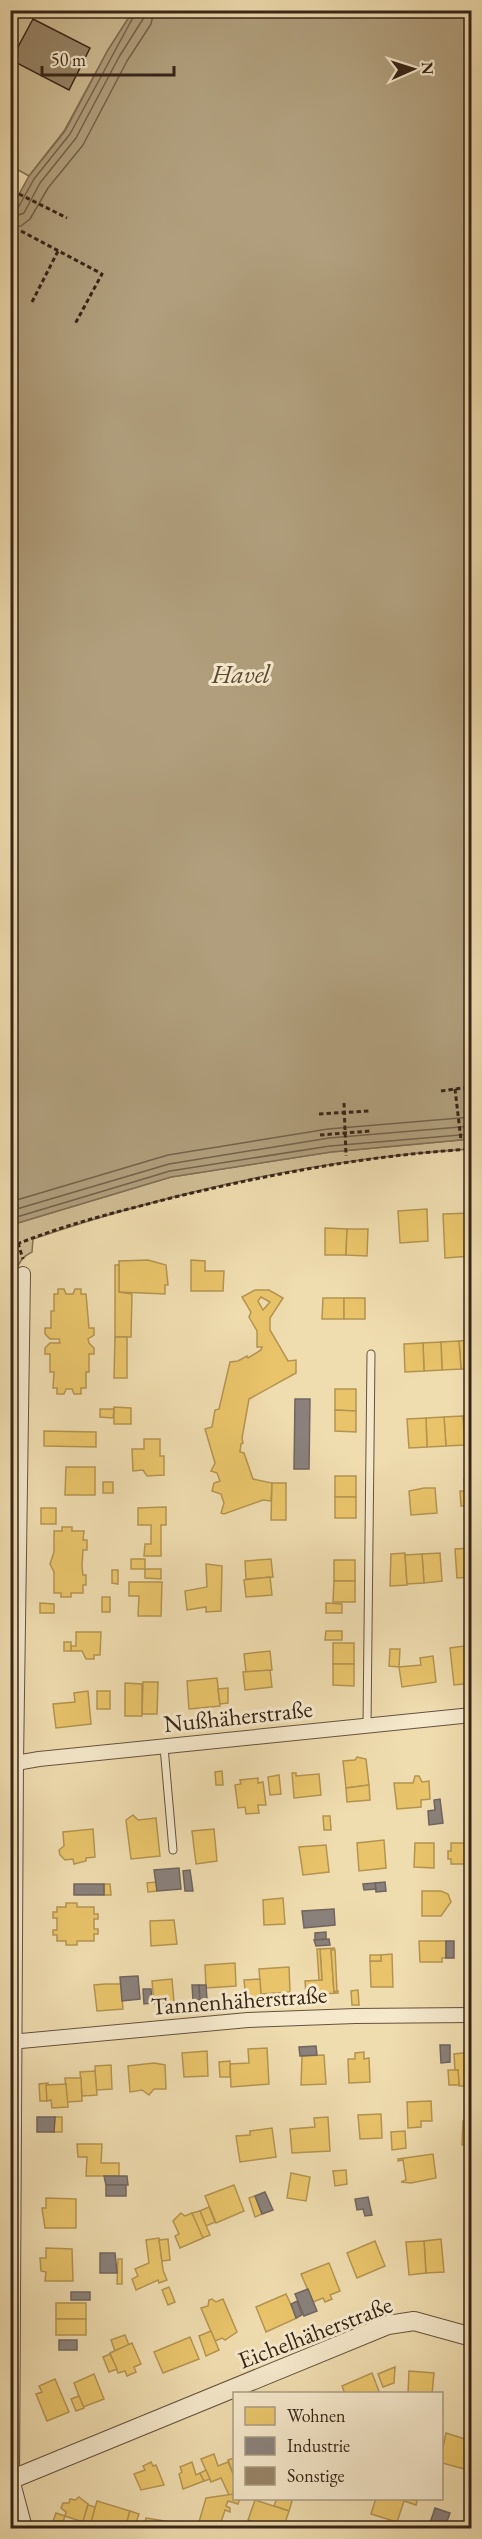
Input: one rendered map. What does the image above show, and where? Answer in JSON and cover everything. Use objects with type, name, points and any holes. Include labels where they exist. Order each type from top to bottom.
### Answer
[{"type":"street","points":[[23,1274],[15,1459],[11,2479],[25,2529]]},
{"type":"street","name":"Nußhäherstraße","points":[[13,1764],[39,1759],[471,1715]]},
{"type":"street","name":"Tannenhäherstraße","points":[[12,2042],[248,2020],[471,2015]]},
{"type":"street","name":"Eichelhäherstraße","points":[[11,2479],[388,2325],[414,2321],[471,2337]]},
{"type":"lane","points":[[367,1725],[371,1354]]},
{"type":"lane","points":[[164,1747],[173,1850]]},
{"type":"path","points":[[19,194],[67,218]]},
{"type":"path","points":[[21,231],[102,274],[75,324]]},
{"type":"path","points":[[32,302],[58,251]]},
{"type":"path","points":[[441,1091],[470,1087]]},
{"type":"path","points":[[455,1089],[461,1140]]},
{"type":"path","points":[[344,1103],[346,1156]]},
{"type":"path","points":[[319,1114],[369,1111]]},
{"type":"path","points":[[320,1135],[370,1131]]},
{"type":"path","points":[[10,1247],[104,1215],[215,1188],[377,1156],[471,1149]]},
{"type":"shaded area","points":[[11,11],[133,11],[108,50],[64,131],[29,176],[11,166]]},
{"type":"shaded area","points":[[471,1139],[471,1149],[360,1160],[249,1179],[140,1206],[33,1239],[32,1252],[20,1261],[17,1267],[14,1304],[11,1302],[11,1225],[171,1177],[331,1152]]},
{"type":"water","name":"Havel","points":[[133,11],[471,11],[471,1139],[331,1152],[171,1177],[11,1225],[11,209],[29,176],[65,131],[108,50]]},
{"type":"building: Wohnen","points":[[427,1209],[428,1241],[400,1243],[398,1211]]},
{"type":"building: Wohnen","points":[[472,1213],[472,1256],[445,1258],[443,1214]]},
{"type":"building: Wohnen","points":[[325,1228],[347,1229],[346,1255],[325,1255]]},
{"type":"building: Wohnen","points":[[347,1229],[368,1229],[367,1256],[346,1255]]},
{"type":"building: Wohnen","points":[[148,1260],[166,1265],[168,1285],[165,1285],[165,1294],[119,1292],[119,1261]]},
{"type":"building: Wohnen","points":[[191,1260],[205,1261],[205,1271],[224,1271],[223,1291],[191,1291]]},
{"type":"building: Wohnen","points":[[115,1265],[119,1265],[119,1292],[132,1294],[131,1337],[115,1337]]},
{"type":"building: Wohnen","points":[[58,1289],[64,1289],[66,1294],[73,1294],[75,1289],[81,1289],[81,1294],[86,1294],[89,1328],[94,1328],[94,1335],[88,1339],[94,1348],[94,1354],[89,1354],[86,1388],[81,1388],[81,1394],[74,1394],[72,1389],[66,1389],[64,1394],[57,1394],[57,1388],[53,1388],[54,1372],[50,1372],[50,1354],[45,1354],[45,1348],[50,1343],[60,1343],[59,1339],[50,1339],[45,1334],[45,1328],[51,1328],[54,1294],[58,1294]]},
{"type":"building: Wohnen","points":[[255,1290],[269,1290],[283,1298],[270,1318],[270,1330],[288,1361],[296,1360],[296,1373],[249,1399],[240,1452],[244,1453],[253,1479],[272,1483],[271,1501],[263,1500],[224,1514],[221,1513],[224,1503],[221,1494],[212,1491],[214,1483],[220,1481],[217,1473],[211,1471],[215,1463],[205,1429],[212,1427],[215,1410],[219,1409],[230,1362],[247,1356],[248,1358],[262,1347],[257,1347],[257,1331],[249,1317],[251,1312],[242,1297]],"holes":[[[261,1297],[270,1302],[263,1310],[258,1301]]]},
{"type":"building: Wohnen","points":[[323,1298],[344,1298],[344,1319],[322,1319]]},
{"type":"building: Wohnen","points":[[344,1298],[365,1298],[365,1319],[344,1319]]},
{"type":"building: Wohnen","points":[[115,1337],[127,1337],[127,1378],[114,1378]]},
{"type":"building: Wohnen","points":[[472,1340],[472,1369],[461,1369],[459,1341]]},
{"type":"building: Wohnen","points":[[459,1341],[461,1369],[442,1370],[441,1342]]},
{"type":"building: Wohnen","points":[[441,1342],[442,1370],[424,1371],[423,1343]]},
{"type":"building: Wohnen","points":[[423,1343],[424,1371],[405,1372],[404,1344]]},
{"type":"building: Wohnen","points":[[335,1389],[356,1389],[356,1411],[335,1410]]},
{"type":"building: Wohnen","points":[[114,1407],[131,1408],[131,1424],[114,1424]]},
{"type":"building: Wohnen","points":[[100,1409],[114,1409],[113,1418],[100,1417]]},
{"type":"building: Wohnen","points":[[335,1410],[356,1411],[356,1432],[335,1431]]},
{"type":"building: Wohnen","points":[[472,1415],[472,1444],[465,1445],[463,1416]]},
{"type":"building: Wohnen","points":[[463,1416],[465,1445],[446,1446],[444,1417]]},
{"type":"building: Wohnen","points":[[444,1417],[446,1446],[427,1447],[426,1418]]},
{"type":"building: Wohnen","points":[[426,1418],[427,1447],[409,1448],[407,1419]]},
{"type":"building: Wohnen","points":[[44,1431],[96,1432],[96,1447],[44,1446]]},
{"type":"building: Wohnen","points":[[144,1439],[160,1439],[160,1456],[164,1456],[164,1475],[147,1476],[143,1470],[133,1471],[132,1449],[144,1449]]},
{"type":"building: Wohnen","points":[[66,1467],[95,1467],[95,1495],[65,1495]]},
{"type":"building: Wohnen","points":[[335,1476],[356,1476],[356,1497],[335,1497]]},
{"type":"building: Wohnen","points":[[464,1479],[472,1479],[472,1505],[461,1506],[460,1491],[465,1491]]},
{"type":"building: Wohnen","points":[[103,1482],[113,1482],[113,1493],[103,1493]]},
{"type":"building: Wohnen","points":[[272,1483],[286,1483],[286,1520],[271,1520]]},
{"type":"building: Wohnen","points":[[435,1488],[437,1513],[411,1515],[409,1491]]},
{"type":"building: Wohnen","points":[[335,1497],[356,1497],[356,1518],[335,1518]]},
{"type":"building: Wohnen","points":[[166,1507],[166,1525],[161,1525],[161,1556],[144,1556],[145,1544],[151,1544],[151,1525],[138,1525],[138,1508]]},
{"type":"building: Wohnen","points":[[41,1508],[56,1508],[56,1524],[41,1524]]},
{"type":"building: Wohnen","points":[[62,1527],[72,1527],[72,1531],[84,1531],[83,1540],[87,1540],[87,1550],[83,1550],[82,1566],[83,1575],[86,1575],[86,1585],[83,1585],[83,1593],[71,1593],[71,1597],[61,1597],[61,1593],[54,1593],[54,1572],[50,1564],[54,1552],[54,1531],[62,1531]]},
{"type":"building: Wohnen","points":[[472,1548],[472,1577],[457,1578],[455,1549]]},
{"type":"building: Wohnen","points":[[405,1553],[407,1585],[390,1586],[391,1554]]},
{"type":"building: Wohnen","points":[[440,1553],[442,1581],[424,1583],[422,1554]]},
{"type":"building: Wohnen","points":[[422,1554],[424,1583],[407,1584],[405,1555]]},
{"type":"building: Wohnen","points":[[131,1559],[145,1559],[145,1569],[131,1569]]},
{"type":"building: Wohnen","points":[[271,1559],[273,1577],[246,1579],[245,1561]]},
{"type":"building: Wohnen","points":[[334,1560],[355,1560],[355,1581],[334,1581]]},
{"type":"building: Wohnen","points":[[206,1564],[222,1566],[221,1611],[206,1612],[206,1607],[187,1610],[185,1591],[207,1587]]},
{"type":"building: Wohnen","points":[[145,1569],[161,1569],[161,1579],[145,1578]]},
{"type":"building: Wohnen","points":[[112,1570],[118,1570],[118,1584],[112,1583]]},
{"type":"building: Wohnen","points":[[270,1577],[272,1595],[246,1597],[244,1580]]},
{"type":"building: Wohnen","points":[[334,1581],[355,1581],[355,1602],[333,1602]]},
{"type":"building: Wohnen","points":[[129,1582],[162,1582],[161,1616],[138,1616],[139,1596],[129,1596]]},
{"type":"building: Wohnen","points":[[102,1597],[110,1597],[110,1612],[102,1612]]},
{"type":"building: Wohnen","points":[[40,1603],[54,1604],[54,1613],[40,1613]]},
{"type":"building: Wohnen","points":[[326,1603],[342,1604],[342,1613],[326,1613]]},
{"type":"building: Wohnen","points":[[326,1631],[342,1631],[342,1640],[325,1640]]},
{"type":"building: Wohnen","points":[[76,1632],[101,1632],[100,1655],[94,1655],[94,1659],[86,1659],[82,1651],[71,1651],[71,1646],[76,1646]]},
{"type":"building: Wohnen","points":[[64,1642],[71,1642],[71,1651],[64,1651]]},
{"type":"building: Wohnen","points":[[333,1643],[354,1643],[354,1664],[333,1664]]},
{"type":"building: Wohnen","points":[[464,1646],[465,1658],[472,1658],[472,1683],[454,1685],[450,1648]]},
{"type":"building: Wohnen","points":[[390,1649],[400,1649],[399,1667],[389,1666]]},
{"type":"building: Wohnen","points":[[270,1651],[272,1670],[246,1672],[244,1654]]},
{"type":"building: Wohnen","points":[[433,1656],[436,1682],[402,1687],[399,1667],[421,1665],[420,1658]]},
{"type":"building: Wohnen","points":[[333,1664],[354,1664],[354,1686],[333,1685]]},
{"type":"building: Wohnen","points":[[270,1670],[272,1687],[245,1690],[243,1672]]},
{"type":"building: Wohnen","points":[[217,1678],[220,1706],[189,1709],[187,1681]]},
{"type":"building: Wohnen","points":[[143,1682],[158,1682],[157,1714],[142,1714]]},
{"type":"building: Wohnen","points":[[125,1683],[142,1684],[142,1716],[125,1716]]},
{"type":"building: Wohnen","points":[[228,1688],[228,1703],[220,1704],[218,1689]]},
{"type":"building: Wohnen","points":[[88,1691],[91,1724],[56,1728],[53,1704],[75,1702],[74,1693]]},
{"type":"building: Wohnen","points":[[97,1691],[110,1691],[110,1709],[97,1709]]},
{"type":"building: Wohnen","points":[[357,1757],[366,1759],[369,1785],[346,1788],[343,1761],[355,1760]]},
{"type":"building: Wohnen","points":[[222,1771],[223,1785],[216,1785],[215,1772]]},
{"type":"building: Wohnen","points":[[292,1773],[296,1773],[296,1776],[319,1774],[321,1795],[294,1798]]},
{"type":"building: Wohnen","points":[[279,1775],[281,1794],[270,1795],[268,1777]]},
{"type":"building: Wohnen","points":[[415,1776],[419,1776],[422,1782],[429,1781],[430,1799],[421,1800],[421,1807],[397,1809],[394,1783],[413,1783]]},
{"type":"building: Wohnen","points":[[258,1778],[258,1783],[263,1782],[266,1805],[258,1805],[259,1813],[246,1814],[245,1807],[238,1808],[235,1785],[241,1784],[240,1780]]},
{"type":"building: Wohnen","points":[[369,1785],[370,1800],[347,1802],[346,1788]]},
{"type":"building: Wohnen","points":[[133,1815],[138,1820],[156,1818],[160,1856],[131,1859],[126,1820]]},
{"type":"building: Wohnen","points":[[323,1816],[330,1816],[331,1830],[324,1830]]},
{"type":"building: Wohnen","points":[[93,1829],[95,1857],[86,1858],[86,1861],[74,1864],[73,1859],[65,1860],[60,1855],[59,1850],[64,1846],[63,1832]]},
{"type":"building: Wohnen","points":[[214,1829],[217,1861],[196,1864],[192,1831]]},
{"type":"building: Wohnen","points":[[384,1840],[386,1868],[359,1871],[357,1843]]},
{"type":"building: Wohnen","points":[[415,1843],[434,1843],[434,1868],[414,1867]]},
{"type":"building: Wohnen","points":[[451,1843],[472,1843],[472,1864],[451,1864],[448,1851],[451,1851]]},
{"type":"building: Wohnen","points":[[326,1845],[329,1872],[303,1875],[299,1847]]},
{"type":"building: Wohnen","points":[[156,1882],[157,1891],[148,1892],[147,1883]]},
{"type":"building: Wohnen","points":[[104,1884],[110,1884],[111,1895],[104,1895]]},
{"type":"building: Wohnen","points":[[422,1891],[441,1891],[448,1894],[451,1902],[441,1916],[422,1916]]},
{"type":"building: Wohnen","points":[[283,1898],[285,1924],[264,1925],[263,1900]]},
{"type":"building: Wohnen","points":[[66,1903],[77,1903],[77,1907],[94,1907],[94,1914],[98,1914],[98,1919],[94,1919],[94,1929],[98,1929],[98,1934],[94,1934],[94,1941],[77,1941],[77,1945],[66,1945],[66,1941],[57,1941],[57,1935],[53,1935],[53,1930],[57,1930],[57,1918],[53,1918],[53,1912],[57,1912],[57,1907],[66,1907]]},
{"type":"building: Wohnen","points":[[174,1920],[177,1944],[151,1946],[150,1921]]},
{"type":"building: Wohnen","points":[[419,1941],[446,1941],[446,1958],[442,1958],[442,1962],[420,1962]]},
{"type":"building: Wohnen","points":[[335,1948],[331,1950],[334,1992],[338,1991],[338,1993],[306,1995],[305,1981],[322,1980],[320,1949]]},
{"type":"building: Wohnen","points":[[317,1949],[320,1949],[322,1980],[319,1980]]},
{"type":"building: Wohnen","points":[[331,1950],[335,1950],[337,1991],[334,1992]]},
{"type":"building: Wohnen","points":[[392,1954],[393,1987],[371,1987],[370,1961],[381,1961],[381,1955]]},
{"type":"building: Wohnen","points":[[370,1955],[381,1955],[381,1961],[370,1961]]},
{"type":"building: Wohnen","points":[[235,1963],[236,1986],[206,1988],[205,1965]]},
{"type":"building: Wohnen","points":[[289,1967],[290,1992],[261,1994],[259,1969]]},
{"type":"building: Wohnen","points":[[172,1979],[174,2002],[154,2004],[152,1981]]},
{"type":"building: Wohnen","points":[[260,1979],[261,1997],[246,1998],[244,1980]]},
{"type":"building: Wohnen","points":[[121,1984],[123,2009],[97,2011],[94,1985]]},
{"type":"building: Wohnen","points":[[358,1990],[359,2005],[352,2005],[351,1991]]},
{"type":"building: Wohnen","points":[[267,2048],[269,2084],[231,2087],[230,2064],[249,2063],[248,2049]]},
{"type":"building: Wohnen","points":[[207,2051],[208,2076],[184,2077],[182,2053]]},
{"type":"building: Wohnen","points":[[364,2052],[364,2059],[369,2058],[370,2082],[349,2083],[348,2059],[355,2059],[355,2053]]},
{"type":"building: Wohnen","points":[[472,2052],[472,2086],[459,2086],[454,2054]]},
{"type":"building: Wohnen","points":[[324,2055],[326,2084],[301,2085],[302,2056]]},
{"type":"building: Wohnen","points":[[230,2061],[230,2077],[220,2077],[219,2062]]},
{"type":"building: Wohnen","points":[[154,2063],[165,2065],[166,2089],[154,2089],[149,2095],[142,2090],[130,2092],[128,2066]]},
{"type":"building: Wohnen","points":[[111,2065],[112,2089],[96,2090],[95,2066]]},
{"type":"building: Wohnen","points":[[448,2070],[458,2070],[459,2085],[449,2085]]},
{"type":"building: Wohnen","points":[[95,2071],[97,2095],[82,2096],[80,2072]]},
{"type":"building: Wohnen","points":[[65,2078],[81,2078],[82,2101],[67,2102]]},
{"type":"building: Wohnen","points":[[48,2083],[47,2101],[40,2101],[39,2084]]},
{"type":"building: Wohnen","points":[[66,2084],[68,2107],[52,2108],[51,2100],[47,2101],[46,2085]]},
{"type":"building: Wohnen","points":[[431,2101],[432,2121],[421,2121],[421,2127],[408,2128],[407,2102]]},
{"type":"building: Wohnen","points":[[381,2114],[382,2138],[360,2139],[358,2115]]},
{"type":"building: Wohnen","points":[[55,2117],[62,2117],[62,2132],[54,2132]]},
{"type":"building: Wohnen","points":[[328,2117],[330,2151],[292,2153],[290,2129],[315,2127],[314,2118]]},
{"type":"building: Wohnen","points":[[463,2121],[472,2121],[472,2151],[466,2151],[466,2145],[462,2145]]},
{"type":"building: Wohnen","points":[[272,2128],[276,2157],[240,2162],[236,2136],[250,2135],[250,2131]]},
{"type":"building: Wohnen","points":[[405,2131],[406,2148],[392,2150],[391,2132]]},
{"type":"building: Wohnen","points":[[77,2144],[102,2144],[101,2163],[119,2163],[119,2176],[86,2176],[87,2157],[78,2157]]},
{"type":"building: Wohnen","points":[[433,2154],[436,2178],[411,2183],[401,2182],[406,2180],[403,2160],[398,2161],[398,2159]]},
{"type":"building: Wohnen","points":[[346,2170],[347,2184],[335,2186],[333,2171]]},
{"type":"building: Wohnen","points":[[291,2173],[310,2177],[306,2201],[287,2198]]},
{"type":"building: Wohnen","points":[[234,2185],[244,2211],[216,2223],[205,2196]]},
{"type":"building: Wohnen","points":[[255,2196],[262,2214],[255,2217],[249,2198]]},
{"type":"building: Wohnen","points":[[46,2198],[76,2199],[76,2228],[45,2228],[42,2208],[46,2208]]},
{"type":"building: Wohnen","points":[[209,2207],[215,2222],[206,2226],[200,2211]]},
{"type":"building: Wohnen","points":[[200,2211],[210,2235],[202,2238],[192,2213]]},
{"type":"building: Wohnen","points":[[181,2213],[185,2216],[192,2213],[203,2238],[180,2248],[175,2236],[179,2234],[173,2221]]},
{"type":"building: Wohnen","points":[[159,2238],[163,2270],[167,2280],[159,2283],[158,2280],[136,2290],[132,2279],[138,2276],[135,2269],[149,2263],[146,2240]]},
{"type":"building: Wohnen","points":[[168,2239],[170,2260],[162,2261],[159,2240]]},
{"type":"building: Wohnen","points":[[441,2239],[444,2272],[426,2273],[424,2241]]},
{"type":"building: Wohnen","points":[[375,2241],[385,2266],[357,2278],[347,2253]]},
{"type":"building: Wohnen","points":[[424,2241],[426,2273],[409,2275],[406,2242]]},
{"type":"building: Wohnen","points":[[46,2248],[72,2249],[73,2281],[45,2281],[46,2272],[41,2271],[40,2258],[46,2258]]},
{"type":"building: Wohnen","points":[[118,2259],[122,2259],[122,2284],[117,2284]]},
{"type":"building: Wohnen","points":[[329,2263],[340,2291],[330,2295],[332,2299],[325,2302],[323,2298],[313,2302],[301,2274]]},
{"type":"building: Wohnen","points":[[169,2287],[175,2302],[168,2305],[162,2290]]},
{"type":"building: Wohnen","points":[[286,2294],[297,2318],[266,2332],[256,2307]]},
{"type":"building: Wohnen","points":[[223,2299],[237,2332],[225,2340],[222,2338],[215,2341],[201,2308],[208,2306],[209,2300],[216,2302]]},
{"type":"building: Wohnen","points":[[56,2303],[86,2303],[86,2319],[56,2319]]},
{"type":"building: Wohnen","points":[[56,2319],[86,2319],[86,2335],[56,2335]]},
{"type":"building: Wohnen","points":[[211,2331],[219,2350],[206,2356],[199,2336]]},
{"type":"building: Wohnen","points":[[125,2335],[129,2345],[115,2351],[111,2340]]},
{"type":"building: Wohnen","points":[[190,2337],[199,2359],[163,2373],[154,2352]]},
{"type":"building: Wohnen","points":[[132,2343],[141,2364],[134,2367],[136,2372],[127,2376],[125,2371],[118,2373],[110,2353]]},
{"type":"building: Wohnen","points":[[110,2354],[117,2369],[109,2372],[103,2357]]},
{"type":"building: Wohnen","points":[[395,2367],[394,2383],[383,2387],[378,2374]]},
{"type":"building: Wohnen","points":[[409,2371],[434,2373],[432,2392],[408,2392]]},
{"type":"building: Wohnen","points":[[372,2373],[379,2392],[344,2392],[342,2386]]},
{"type":"building: Wohnen","points":[[94,2374],[104,2399],[83,2407],[74,2383]]},
{"type":"building: Wohnen","points":[[55,2379],[69,2412],[47,2421],[36,2394],[42,2392],[39,2386]]},
{"type":"building: Wohnen","points":[[79,2396],[84,2408],[76,2411],[71,2399]]},
{"type":"building: Wohnen","points":[[446,2433],[465,2439],[466,2434],[472,2435],[472,2471],[443,2463]]},
{"type":"building: Wohnen","points":[[214,2454],[218,2466],[228,2462],[233,2474],[233,2494],[229,2495],[221,2478],[211,2482],[201,2459]]},
{"type":"building: Wohnen","points":[[233,2458],[233,2473],[228,2460]]},
{"type":"building: Wohnen","points":[[151,2462],[153,2466],[156,2465],[164,2485],[141,2490],[134,2474],[145,2470],[143,2466]]},
{"type":"building: Wohnen","points":[[192,2462],[196,2475],[200,2473],[204,2481],[183,2489],[179,2474],[182,2472],[180,2467]]},
{"type":"building: Wohnen","points":[[206,2470],[210,2479],[204,2481],[200,2473]]},
{"type":"building: Wohnen","points":[[233,2494],[233,2500],[239,2500],[238,2504],[228,2501],[226,2506],[230,2508],[230,2512],[225,2510],[219,2528],[199,2522],[206,2498]]},
{"type":"building: Wohnen","points":[[79,2497],[88,2504],[83,2522],[65,2516],[66,2512],[61,2508],[63,2503],[69,2503],[70,2499],[75,2500]]},
{"type":"building: Wohnen","points":[[255,2500],[289,2511],[285,2523],[281,2522],[278,2528],[275,2528],[248,2520]]},
{"type":"building: Wohnen","points":[[276,2500],[292,2501],[289,2511],[274,2506]]},
{"type":"building: Wohnen","points":[[375,2500],[417,2500],[416,2505],[404,2501],[397,2522],[371,2514]]},
{"type":"building: Wohnen","points":[[97,2501],[130,2511],[125,2528],[101,2528],[90,2524]]},
{"type":"building: Wohnen","points":[[88,2505],[95,2507],[91,2523],[83,2521]]},
{"type":"building: Wohnen","points":[[130,2511],[139,2514],[134,2528],[125,2528]]},
{"type":"building: Wohnen","points":[[56,2513],[65,2516],[61,2528],[51,2527]]},
{"type":"building: Wohnen","points":[[146,2518],[165,2521],[163,2528],[143,2528]]},
{"type":"building: Industrie","points":[[295,1399],[310,1399],[309,1469],[294,1469]]},
{"type":"building: Industrie","points":[[440,1799],[443,1823],[429,1825],[428,1811],[435,1810],[434,1800]]},
{"type":"building: Industrie","points":[[179,1868],[181,1889],[157,1891],[154,1870]]},
{"type":"building: Industrie","points":[[190,1870],[193,1891],[185,1891],[183,1871]]},
{"type":"building: Industrie","points":[[385,1882],[386,1891],[376,1892],[375,1883]]},
{"type":"building: Industrie","points":[[375,1883],[376,1889],[364,1890],[363,1884]]},
{"type":"building: Industrie","points":[[74,1884],[104,1884],[104,1895],[74,1895]]},
{"type":"building: Industrie","points":[[334,1909],[335,1925],[304,1928],[302,1911]]},
{"type":"building: Industrie","points":[[326,1932],[326,1939],[315,1940],[315,1933]]},
{"type":"building: Industrie","points":[[329,1939],[330,1945],[316,1946],[314,1940]]},
{"type":"building: Industrie","points":[[446,1941],[454,1941],[454,1958],[446,1958]]},
{"type":"building: Industrie","points":[[138,1976],[140,1999],[122,2001],[120,1977]]},
{"type":"building: Industrie","points":[[192,1985],[199,1985],[200,2000],[193,2000]]},
{"type":"building: Industrie","points":[[199,1985],[206,1985],[207,1999],[200,2000]]},
{"type":"building: Industrie","points":[[143,1989],[151,1989],[152,2003],[144,2004]]},
{"type":"building: Industrie","points":[[440,2045],[450,2045],[450,2062],[441,2063]]},
{"type":"building: Industrie","points":[[316,2046],[317,2055],[300,2056],[299,2047]]},
{"type":"building: Industrie","points":[[37,2117],[55,2117],[54,2132],[37,2132]]},
{"type":"building: Industrie","points":[[104,2176],[127,2176],[128,2185],[106,2185]]},
{"type":"building: Industrie","points":[[106,2185],[126,2185],[126,2196],[106,2196]]},
{"type":"building: Industrie","points":[[265,2192],[273,2210],[262,2214],[255,2196]]},
{"type":"building: Industrie","points":[[368,2197],[372,2215],[365,2216],[363,2209],[357,2210],[355,2199]]},
{"type":"building: Industrie","points":[[100,2253],[115,2253],[117,2273],[100,2273]]},
{"type":"building: Industrie","points":[[308,2289],[317,2311],[304,2316],[295,2294]]},
{"type":"building: Industrie","points":[[71,2292],[90,2292],[90,2300],[71,2300]]},
{"type":"building: Industrie","points":[[297,2301],[302,2315],[296,2318],[291,2304]]},
{"type":"building: Industrie","points":[[59,2340],[77,2340],[77,2350],[59,2350]]},
{"type":"building: Industrie","points":[[435,2508],[450,2513],[445,2527],[430,2523]]},
{"type":"building: Sonstige","points":[[33,19],[90,48],[69,90],[11,60]]}]
